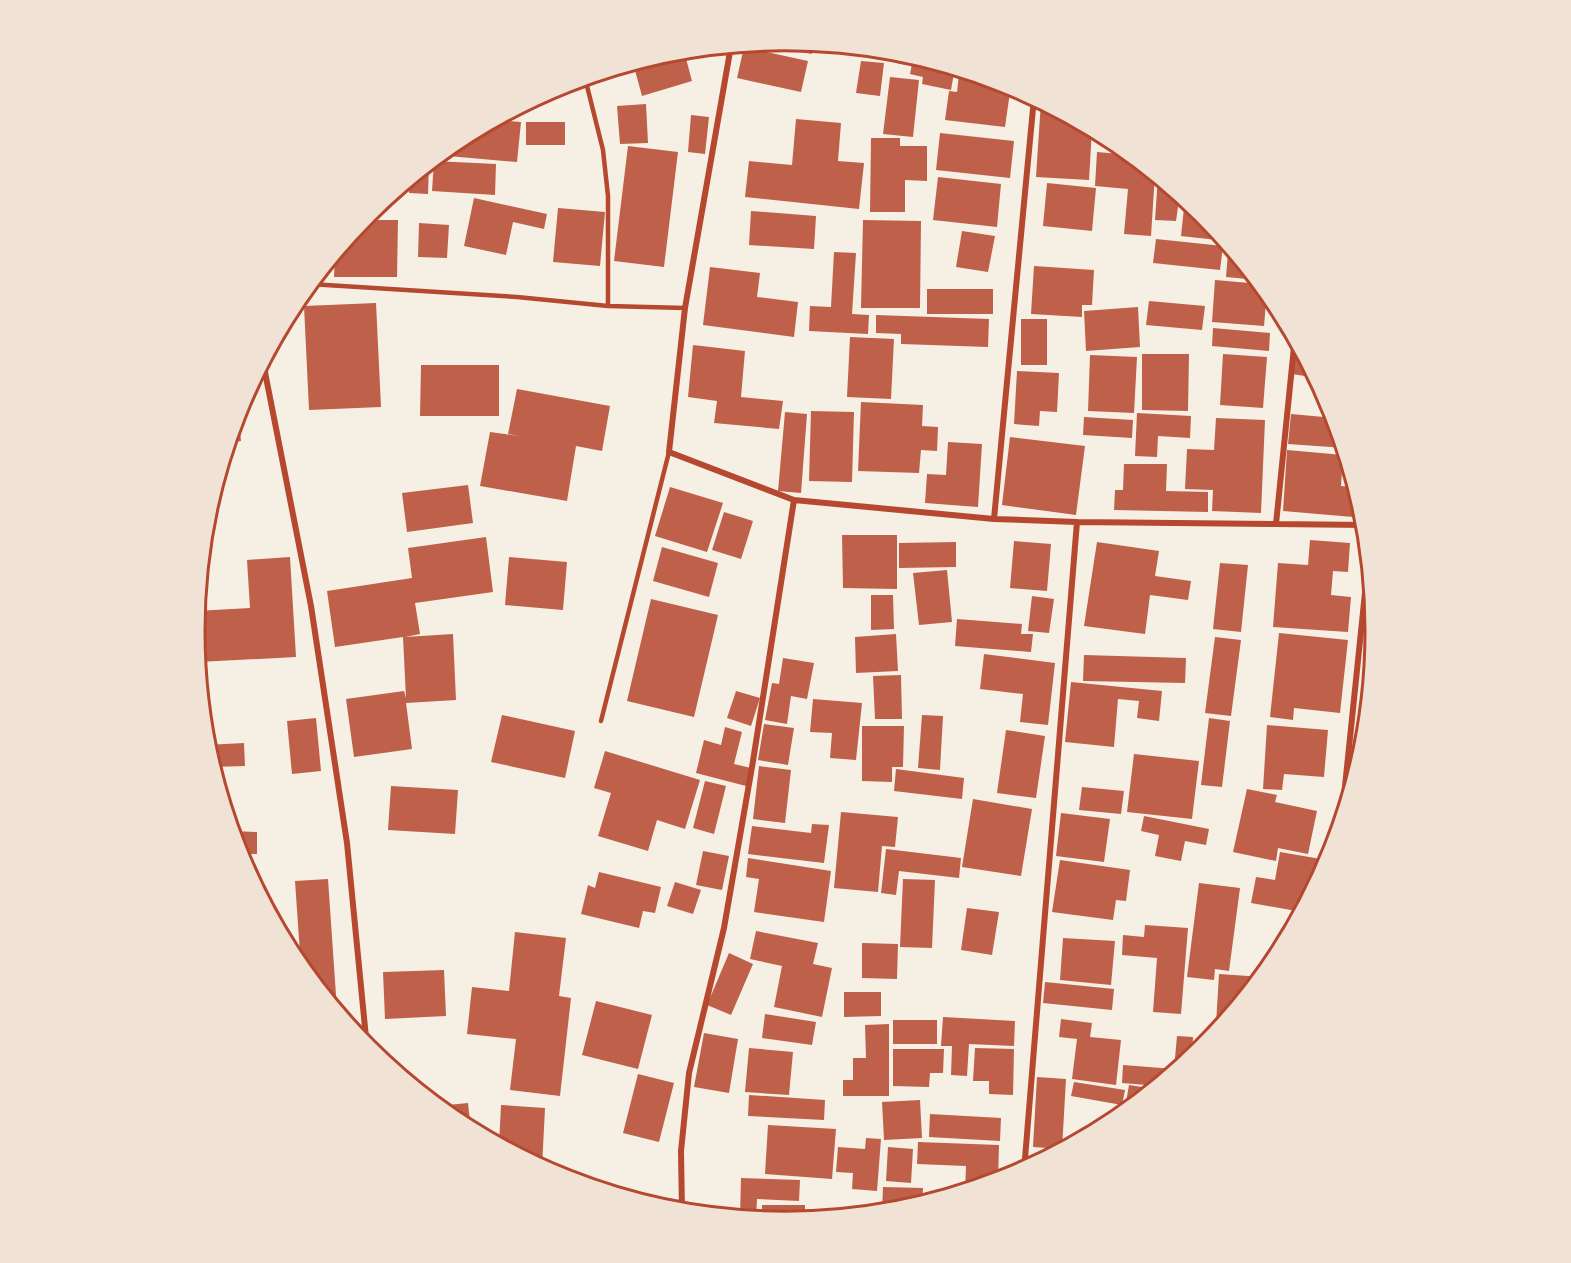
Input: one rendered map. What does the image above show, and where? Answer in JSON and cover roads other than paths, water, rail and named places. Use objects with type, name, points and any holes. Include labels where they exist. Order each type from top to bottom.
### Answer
[{"type":"street","points":[[730,54],[685,308],[669,452],[794,500],[994,519],[1356,525]]},
{"type":"street","points":[[994,519],[1033,107]]},
{"type":"street","points":[[1276,524],[1293,351]]},
{"type":"street","points":[[265,374],[311,606],[347,843],[365,1032]]},
{"type":"street","points":[[682,1203],[681,1151],[689,1073],[724,928],[794,500]]},
{"type":"street","points":[[1025,1160],[1077,522]]},
{"type":"street","points":[[1345,785],[1365,593]]},
{"type":"lane","points":[[587,86],[603,150],[608,196],[608,306]]},
{"type":"lane","points":[[320,285],[517,297],[608,306],[685,308]]},
{"type":"lane","points":[[601,721],[669,452]]}]
